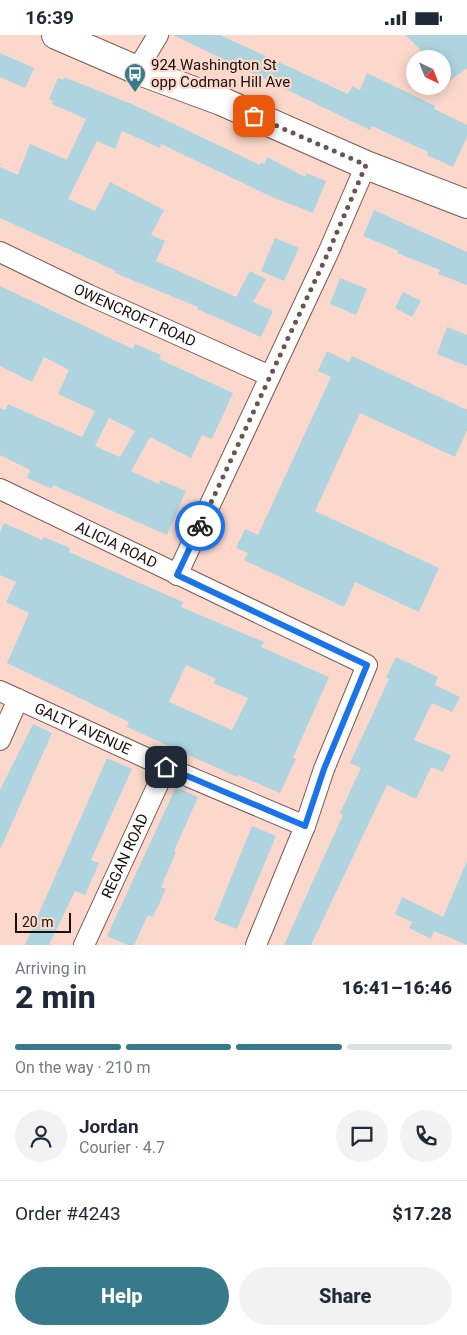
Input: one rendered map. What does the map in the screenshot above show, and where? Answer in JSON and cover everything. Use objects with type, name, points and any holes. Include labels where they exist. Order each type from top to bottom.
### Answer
[{"type":"main road","points":[[56,35],[137,70],[221,101],[366,165],[467,204]]},
{"type":"street","points":[[137,70],[158,35]]},
{"type":"street","points":[[177,575],[328,253],[366,165]]},
{"type":"street","name":"OWENCROFT ROAD","points":[[0,252],[89,295],[270,376]]},
{"type":"street","name":"ALICIA ROAD","points":[[0,489],[367,665],[324,769],[305,826]]},
{"type":"street","name":"GALTY AVENUE","points":[[0,691],[166,767],[305,826]]},
{"type":"street","points":[[0,739],[18,699]]},
{"type":"street","name":"REGAN ROAD","points":[[84,945],[166,767]]},
{"type":"street","points":[[256,945],[305,826]]},
{"type":"building","points":[[173,35],[220,35],[348,94],[352,86],[360,90],[367,73],[406,92],[406,95],[412,95],[435,106],[434,109],[467,125],[467,137],[453,167],[427,155],[428,152],[372,126],[370,130]]},
{"type":"building","points":[[405,35],[467,35],[467,68],[451,80],[451,50],[421,50]]},
{"type":"building","points":[[0,53],[34,68],[25,88],[0,77]]},
{"type":"building","points":[[64,77],[134,105],[260,165],[261,162],[264,164],[267,157],[305,177],[306,173],[326,181],[313,213],[272,197],[161,144],[160,148],[122,131],[115,149],[97,141],[68,199],[95,211],[110,182],[164,210],[151,235],[165,241],[156,261],[236,297],[250,271],[266,279],[253,302],[273,311],[261,337],[197,309],[198,307],[115,273],[116,271],[0,218],[0,167],[18,175],[30,144],[67,160],[86,119],[52,104],[53,101],[49,99],[58,78],[63,80]]},
{"type":"building","points":[[374,210],[467,252],[467,285],[438,274],[440,270],[397,253],[399,251],[363,236]]},
{"type":"building","points":[[275,238],[299,248],[284,281],[261,271]]},
{"type":"building","points":[[340,278],[367,289],[356,315],[330,304]]},
{"type":"building","points":[[0,286],[133,349],[135,344],[161,355],[159,359],[233,393],[212,439],[202,435],[191,458],[150,437],[131,471],[159,484],[160,480],[186,491],[167,535],[53,485],[52,489],[27,478],[30,470],[0,455],[0,408],[5,410],[8,404],[82,437],[95,411],[58,394],[69,370],[44,357],[32,382],[0,366]],"holes":[[[109,418],[135,431],[120,457],[95,446]]]},
{"type":"building","points":[[403,292],[421,301],[412,317],[395,308]]},
{"type":"building","points":[[447,327],[467,335],[467,366],[437,354]]},
{"type":"building","points":[[327,351],[349,362],[352,356],[467,410],[467,430],[455,457],[360,413],[315,511],[439,568],[419,612],[355,582],[344,607],[244,560],[248,553],[236,548],[245,529],[258,535],[331,377],[318,371]]},
{"type":"building","points":[[4,523],[42,540],[44,537],[70,548],[69,552],[183,602],[181,607],[264,642],[261,647],[329,677],[293,758],[296,759],[280,793],[238,775],[237,777],[127,727],[129,722],[7,663],[29,613],[6,602],[16,582],[0,575],[0,532]],"holes":[[[186,665],[216,679],[213,683],[248,698],[232,730],[169,702]]]},
{"type":"building","points":[[396,657],[438,677],[435,685],[460,697],[452,712],[432,703],[414,740],[451,755],[443,772],[431,767],[416,799],[387,785],[311,945],[284,945],[343,815],[340,813],[361,768],[350,763],[389,679],[386,678]]},
{"type":"building","points":[[33,724],[52,733],[0,850],[0,790]]},
{"type":"building","points":[[107,758],[132,769],[91,860],[99,863],[85,895],[75,891],[49,945],[25,945]]},
{"type":"building","points":[[176,787],[198,797],[174,851],[176,852],[161,887],[166,889],[153,917],[148,915],[134,945],[128,945],[107,936]]},
{"type":"building","points":[[252,826],[276,836],[237,929],[214,920]]},
{"type":"building","points":[[467,861],[467,945],[434,931],[431,939],[409,928],[412,922],[395,914],[402,897],[443,917]]},
{"type":"way so far","points":[[200,526],[328,253],[366,165],[254,116]]},
{"type":"place","name":"924 Washington St opp Codman Hill Ave","points":[[135,93]]},
{"type":"route","points":[[166,767],[305,826],[324,769],[367,665],[177,575],[200,526]]}]
